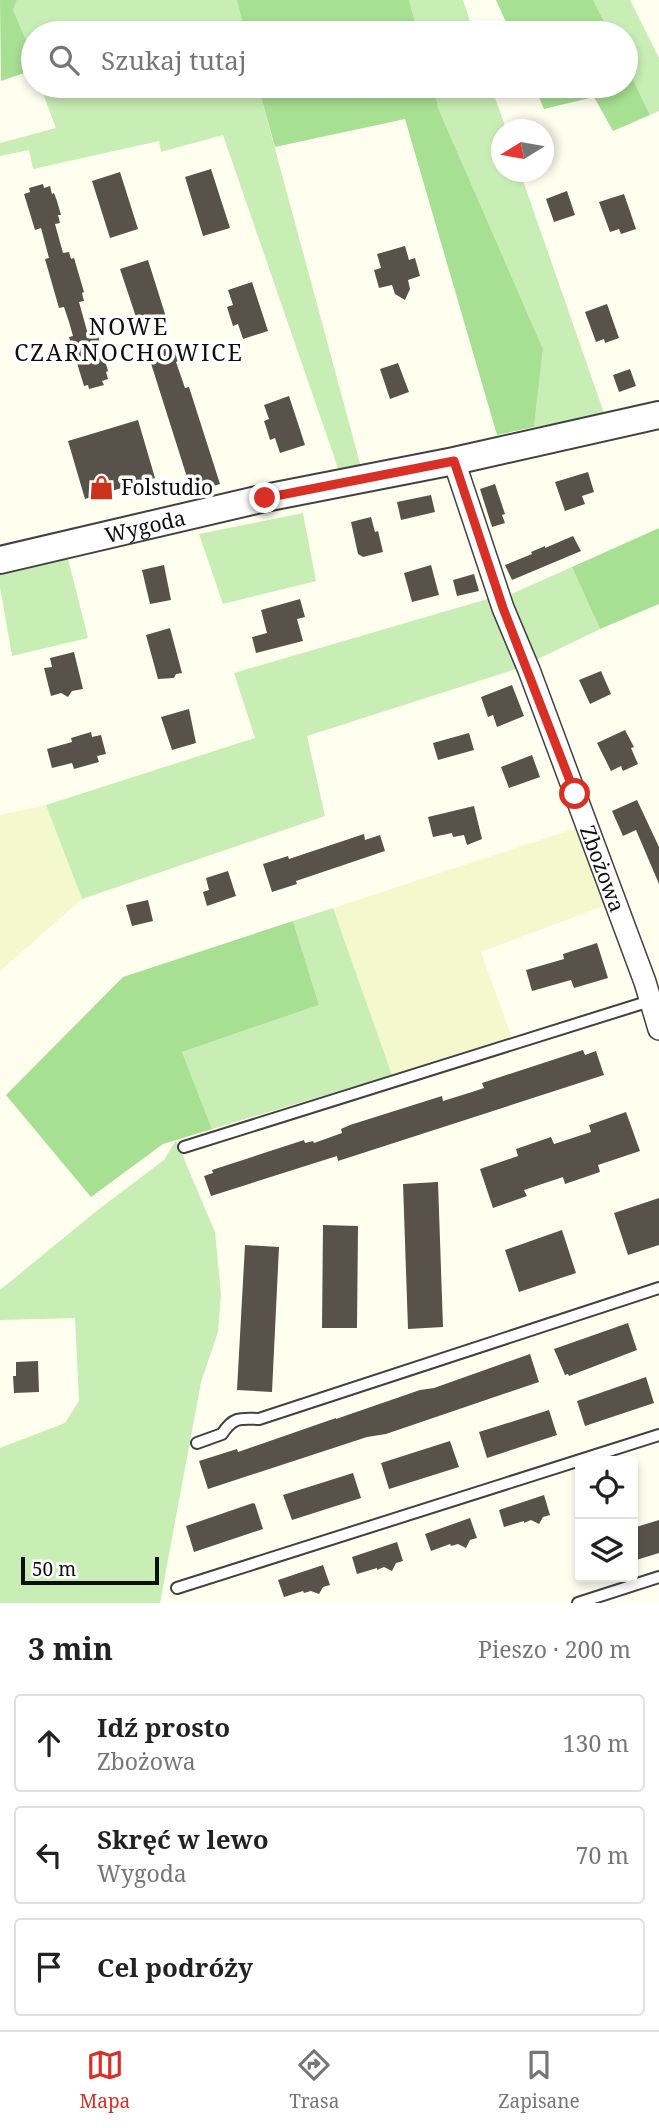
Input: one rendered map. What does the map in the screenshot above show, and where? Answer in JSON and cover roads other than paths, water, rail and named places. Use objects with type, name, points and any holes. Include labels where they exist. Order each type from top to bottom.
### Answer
[{"type":"street","name":"Wygoda","points":[[0,560],[265,498],[454,461],[659,415]]},
{"type":"street","name":"Zbożowa","points":[[454,461],[503,608],[533,682],[643,1003],[659,1029]]},
{"type":"lane","points":[[184,1147],[643,1003]]},
{"type":"lane","points":[[197,1443],[222,1434],[230,1422],[243,1418],[259,1419],[659,1289]]},
{"type":"lane","points":[[177,1588],[659,1435]]},
{"type":"lane","points":[[578,1603],[659,1577]]},
{"type":"place","name":"Folstudio","points":[[101,487]]},
{"type":"district","name":"NOWE CZARNOCHOWICE","points":[[129,339]]}]
